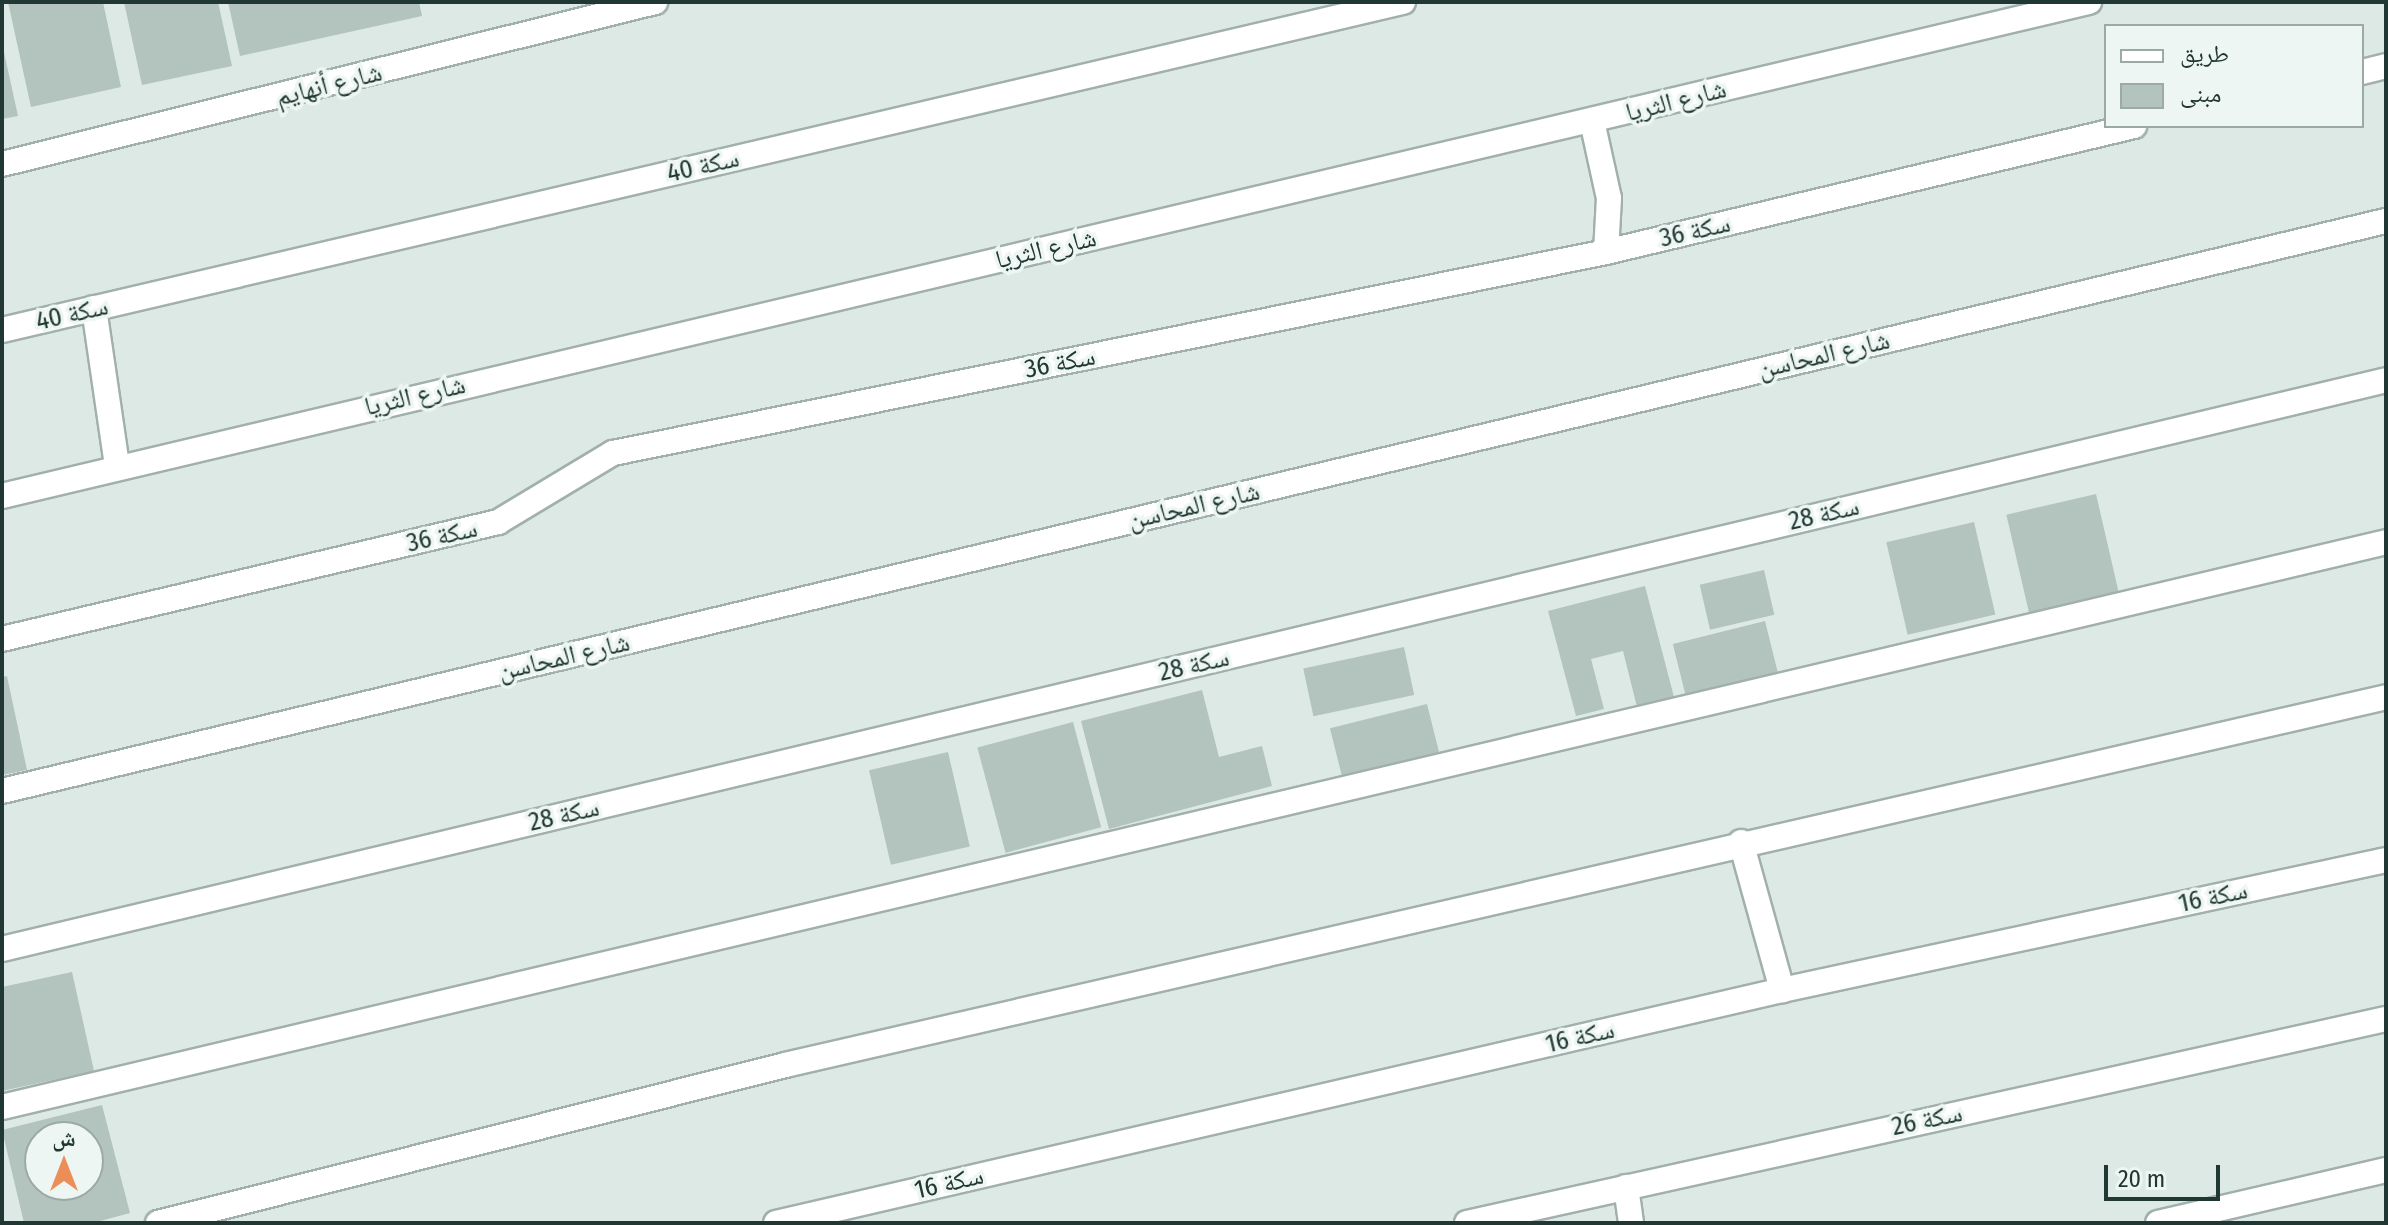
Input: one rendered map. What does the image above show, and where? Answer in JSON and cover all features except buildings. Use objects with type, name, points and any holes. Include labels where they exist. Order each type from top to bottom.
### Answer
[{"type":"street","name":"شارع أنهايم","points":[[2,164],[655,2]]},
{"type":"street","name":"سكة 40","points":[[2,330],[1403,2]]},
{"type":"street","name":"شارع الثريا","points":[[2,496],[117,466],[2089,2]]},
{"type":"street","points":[[2364,72],[2386,66]]},
{"type":"street","points":[[1592,121],[1609,198],[1606,252]]},
{"type":"street","name":"سكة 36","points":[[2,639],[498,522],[613,453],[1606,252],[2126,128]]},
{"type":"street","name":"شارع المحاسن","points":[[2,791],[2386,221]]},
{"type":"street","points":[[94,308],[117,466]]},
{"type":"street","name":"سكة 28","points":[[2,949],[2386,380]]},
{"type":"street","points":[[2,1107],[2386,542]]},
{"type":"street","points":[[158,1223],[785,1065],[1741,842],[2386,697]]},
{"type":"street","points":[[1741,842],[1782,990]]},
{"type":"street","name":"سكة 16","points":[[776,1223],[1782,990],[2386,860]]},
{"type":"street","name":"سكة 26","points":[[1467,1223],[2386,1019]]},
{"type":"street","points":[[2158,1223],[2225,1216],[2386,1170]]},
{"type":"street","points":[[1626,1187],[1631,1223]]}]
